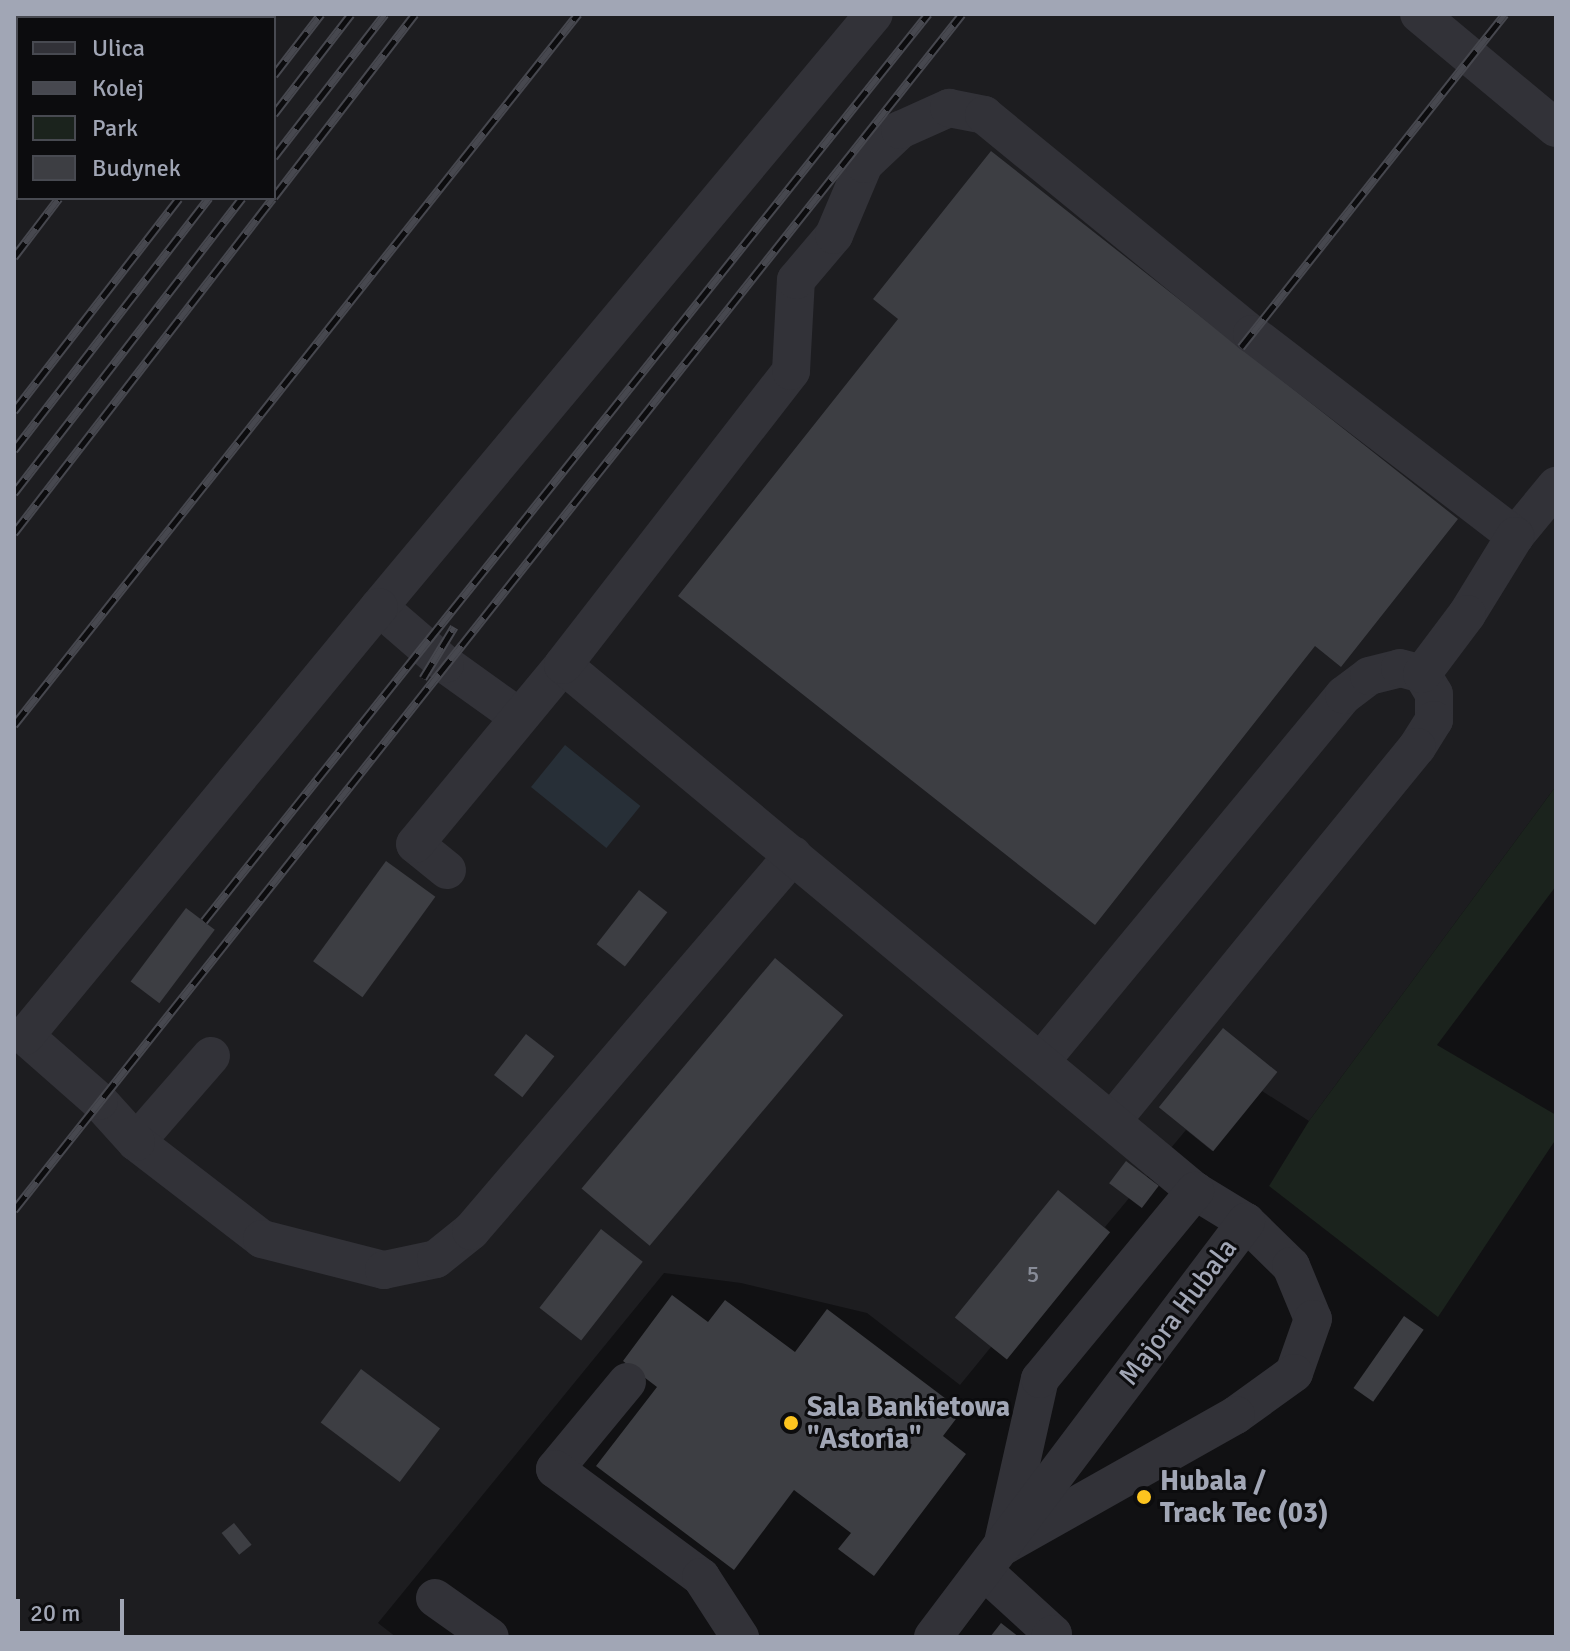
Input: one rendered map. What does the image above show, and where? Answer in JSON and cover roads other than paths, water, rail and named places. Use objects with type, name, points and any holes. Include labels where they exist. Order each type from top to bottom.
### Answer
[{"type":"street","points":[[793,855],[471,1231],[436,1259],[384,1270],[262,1239],[136,1142],[99,1101],[20,1043],[874,14]]},
{"type":"street","points":[[1419,14],[1556,128]]},
{"type":"street","points":[[447,870],[415,844],[563,665],[791,371],[796,280],[834,235],[864,164],[900,130],[949,108],[984,115],[1252,334],[1515,536]]},
{"type":"street","points":[[1422,674],[1467,614],[1515,536],[1556,486]]},
{"type":"street","points":[[379,607],[445,664],[519,717]]},
{"type":"street","points":[[563,665],[1195,1191],[1246,1222]]},
{"type":"street","points":[[1041,1061],[1344,695],[1369,676],[1400,668],[1422,674],[1434,694],[1434,720],[1417,747],[1112,1121]]},
{"type":"street","points":[[136,1142],[211,1056]]},
{"type":"street","points":[[1050,1637],[1053,1634],[993,1559],[1040,1379],[1195,1191]]},
{"type":"street","name":"Majora Hubala","points":[[933,1637],[1246,1222],[1291,1266],[1313,1319],[1294,1373],[1236,1415],[993,1559]]},
{"type":"street","points":[[627,1382],[555,1469],[701,1577],[740,1637]]},
{"type":"street","points":[[435,1598],[490,1637]]},
{"type":"railway","points":[[276,72],[321,14]]},
{"type":"railway","points":[[276,111],[351,14]]},
{"type":"railway","points":[[276,154],[385,14]]},
{"type":"railway","points":[[276,194],[415,14]]},
{"type":"railway","points":[[14,725],[578,14]]},
{"type":"railway","points":[[204,921],[928,14]]},
{"type":"railway","points":[[14,1210],[962,14]]},
{"type":"railway","points":[[1241,347],[1505,14]]},
{"type":"railway","points":[[14,257],[57,200]]},
{"type":"railway","points":[[14,411],[177,200]]},
{"type":"railway","points":[[14,450],[207,200]]},
{"type":"railway","points":[[14,493],[240,200]]},
{"type":"railway","points":[[14,533],[271,200]]},
{"type":"railway","points":[[423,678],[454,627]]},
{"type":"place","name":"Sala Bankietowa \"Astoria\"","points":[[791,1423]]},
{"type":"place","name":"Hubala / Track Tec (03)","points":[[1144,1497]]}]
